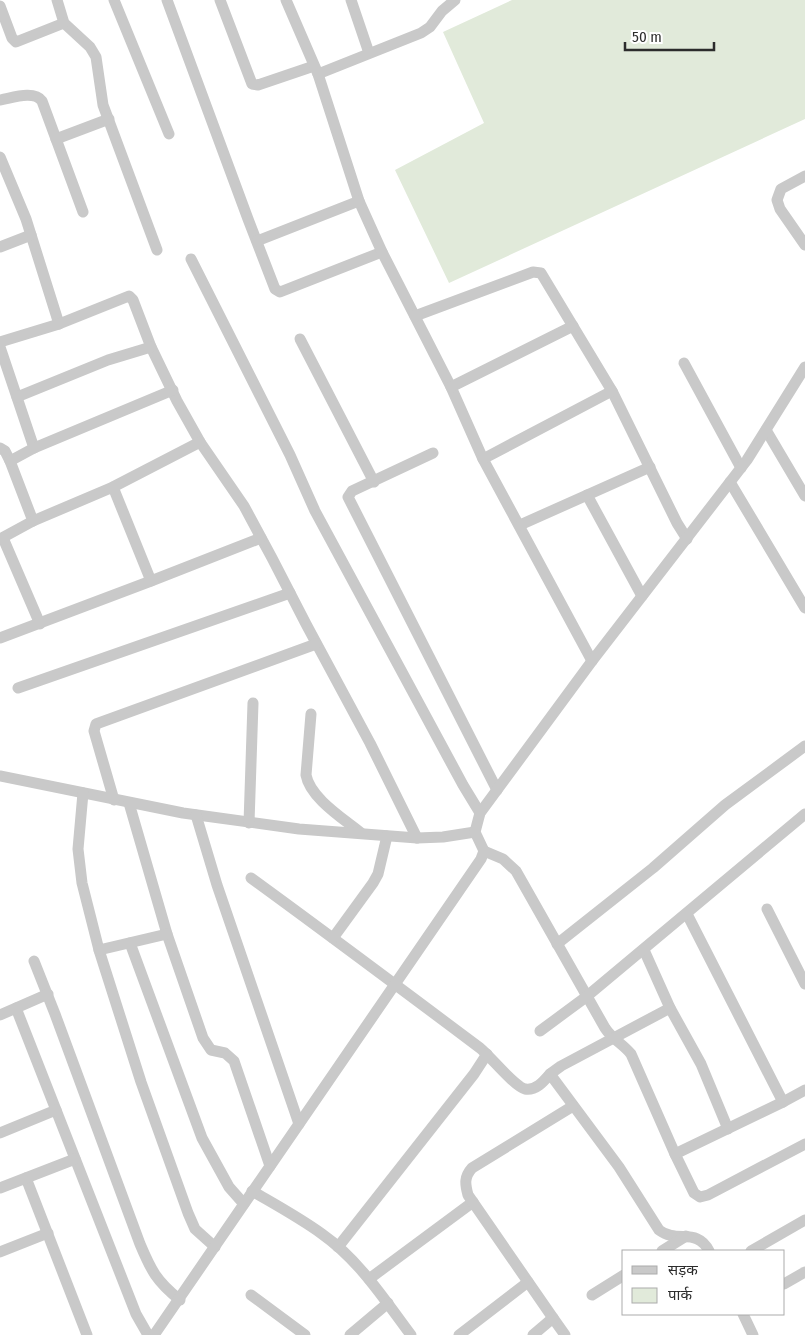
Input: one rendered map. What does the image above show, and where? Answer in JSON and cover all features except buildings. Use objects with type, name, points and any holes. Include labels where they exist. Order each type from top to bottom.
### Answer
[{"type":"street","points":[[57,0],[64,23],[90,47],[96,57],[101,97],[157,250]]},
{"type":"street","points":[[114,0],[169,134]]},
{"type":"street","points":[[167,0],[275,289],[280,292],[382,252]]},
{"type":"street","points":[[220,0],[252,84],[258,85],[316,70],[369,53],[421,33],[430,27],[442,11],[455,0]]},
{"type":"street","points":[[286,0],[316,70],[359,201],[382,252],[451,387],[483,458],[592,661]]},
{"type":"street","points":[[351,0],[369,53]]},
{"type":"street","points":[[0,6],[12,38],[16,42],[64,23]]},
{"type":"street","points":[[0,100],[32,95],[39,97],[83,212]]},
{"type":"street","points":[[56,139],[109,119]]},
{"type":"street","points":[[0,157],[31,235],[59,324]]},
{"type":"street","points":[[805,176],[781,189],[777,200],[780,209],[805,245]]},
{"type":"street","points":[[256,241],[359,201]]},
{"type":"street","points":[[0,247],[31,235]]},
{"type":"street","points":[[191,259],[290,455],[315,511],[480,813]]},
{"type":"street","points":[[415,316],[537,271],[543,276],[612,391],[686,539]]},
{"type":"street","points":[[0,342],[59,324],[129,296],[134,300],[151,347],[200,442],[244,506],[370,743],[417,838]]},
{"type":"street","points":[[451,387],[573,326]]},
{"type":"street","points":[[300,340],[374,482]]},
{"type":"street","points":[[0,347],[34,448]]},
{"type":"street","points":[[17,397],[108,360],[151,347]]},
{"type":"street","points":[[684,363],[741,468]]},
{"type":"street","points":[[154,1335],[180,1300],[252,1192],[482,860],[484,851],[475,832],[480,813],[592,661],[741,468],[805,367]]},
{"type":"street","points":[[795,383],[805,390]]},
{"type":"street","points":[[10,461],[34,448],[173,390]]},
{"type":"street","points":[[483,458],[612,391]]},
{"type":"street","points":[[766,430],[805,496]]},
{"type":"street","points":[[40,624],[1,538],[33,521],[113,487],[200,442]]},
{"type":"street","points":[[0,448],[5,451],[10,461],[33,521]]},
{"type":"street","points":[[433,453],[352,491],[348,495],[497,790]]},
{"type":"street","points":[[520,525],[650,467]]},
{"type":"street","points":[[730,482],[805,608]]},
{"type":"street","points":[[113,487],[152,581]]},
{"type":"street","points":[[587,495],[642,596]]},
{"type":"street","points":[[0,638],[261,538]]},
{"type":"street","points":[[18,688],[290,593]]},
{"type":"street","points":[[114,800],[94,731],[96,724],[316,644]]},
{"type":"street","points":[[249,823],[253,703]]},
{"type":"street","points":[[311,714],[306,775],[307,784],[316,796],[361,833]]},
{"type":"street","points":[[557,944],[654,868],[725,805],[805,746]]},
{"type":"street","points":[[0,776],[196,815],[299,829],[417,838],[475,832]]},
{"type":"street","points":[[83,794],[78,849],[82,883],[99,950],[141,1082],[188,1213],[195,1229],[215,1247]]},
{"type":"street","points":[[129,803],[167,934],[203,1038],[211,1050],[225,1053],[234,1061],[270,1166]]},
{"type":"street","points":[[540,1031],[644,950],[805,814]]},
{"type":"street","points":[[196,815],[217,885],[299,1124]]},
{"type":"street","points":[[333,938],[373,884],[378,874],[387,836]]},
{"type":"street","points":[[484,851],[503,859],[516,871],[586,997],[612,1038],[631,1054],[694,1193],[700,1197],[708,1195],[805,1144]]},
{"type":"street","points":[[251,878],[488,1054],[524,1089],[532,1089],[561,1066],[670,1008]]},
{"type":"street","points":[[767,909],[805,984]]},
{"type":"street","points":[[687,914],[783,1102]]},
{"type":"street","points":[[99,950],[167,934]]},
{"type":"street","points":[[130,943],[202,1138],[229,1187],[244,1204]]},
{"type":"street","points":[[644,950],[670,1008],[701,1064],[728,1129]]},
{"type":"street","points":[[34,961],[48,994],[143,1253],[159,1282],[180,1300]]},
{"type":"street","points":[[0,1015],[48,994]]},
{"type":"street","points":[[16,1008],[136,1314],[148,1335]]},
{"type":"street","points":[[338,1247],[488,1054]]},
{"type":"street","points":[[550,1074],[619,1167],[659,1230],[667,1236],[696,1238],[706,1245],[708,1250]]},
{"type":"street","points":[[675,1154],[805,1090]]},
{"type":"street","points":[[565,1335],[468,1195],[465,1184],[468,1173],[472,1168],[574,1106]]},
{"type":"street","points":[[0,1133],[56,1110]]},
{"type":"street","points":[[0,1188],[75,1159]]},
{"type":"street","points":[[26,1178],[87,1335]]},
{"type":"street","points":[[252,1192],[304,1222],[338,1247],[370,1278],[411,1335]]},
{"type":"street","points":[[370,1278],[473,1202]]},
{"type":"street","points":[[753,1250],[805,1220]]},
{"type":"street","points":[[0,1252],[48,1233]]},
{"type":"street","points":[[664,1250],[686,1236]]},
{"type":"street","points":[[785,1283],[805,1272]]},
{"type":"street","points":[[592,1295],[622,1276]]},
{"type":"street","points":[[459,1335],[528,1282]]},
{"type":"street","points":[[251,1295],[297,1333]]},
{"type":"street","points":[[350,1335],[388,1304]]},
{"type":"street","points":[[743,1315],[753,1335]]},
{"type":"street","points":[[534,1335],[553,1318]]},
{"type":"green space","points":[[512,0],[805,0],[805,119],[449,283],[395,170],[484,123],[443,32]]}]
